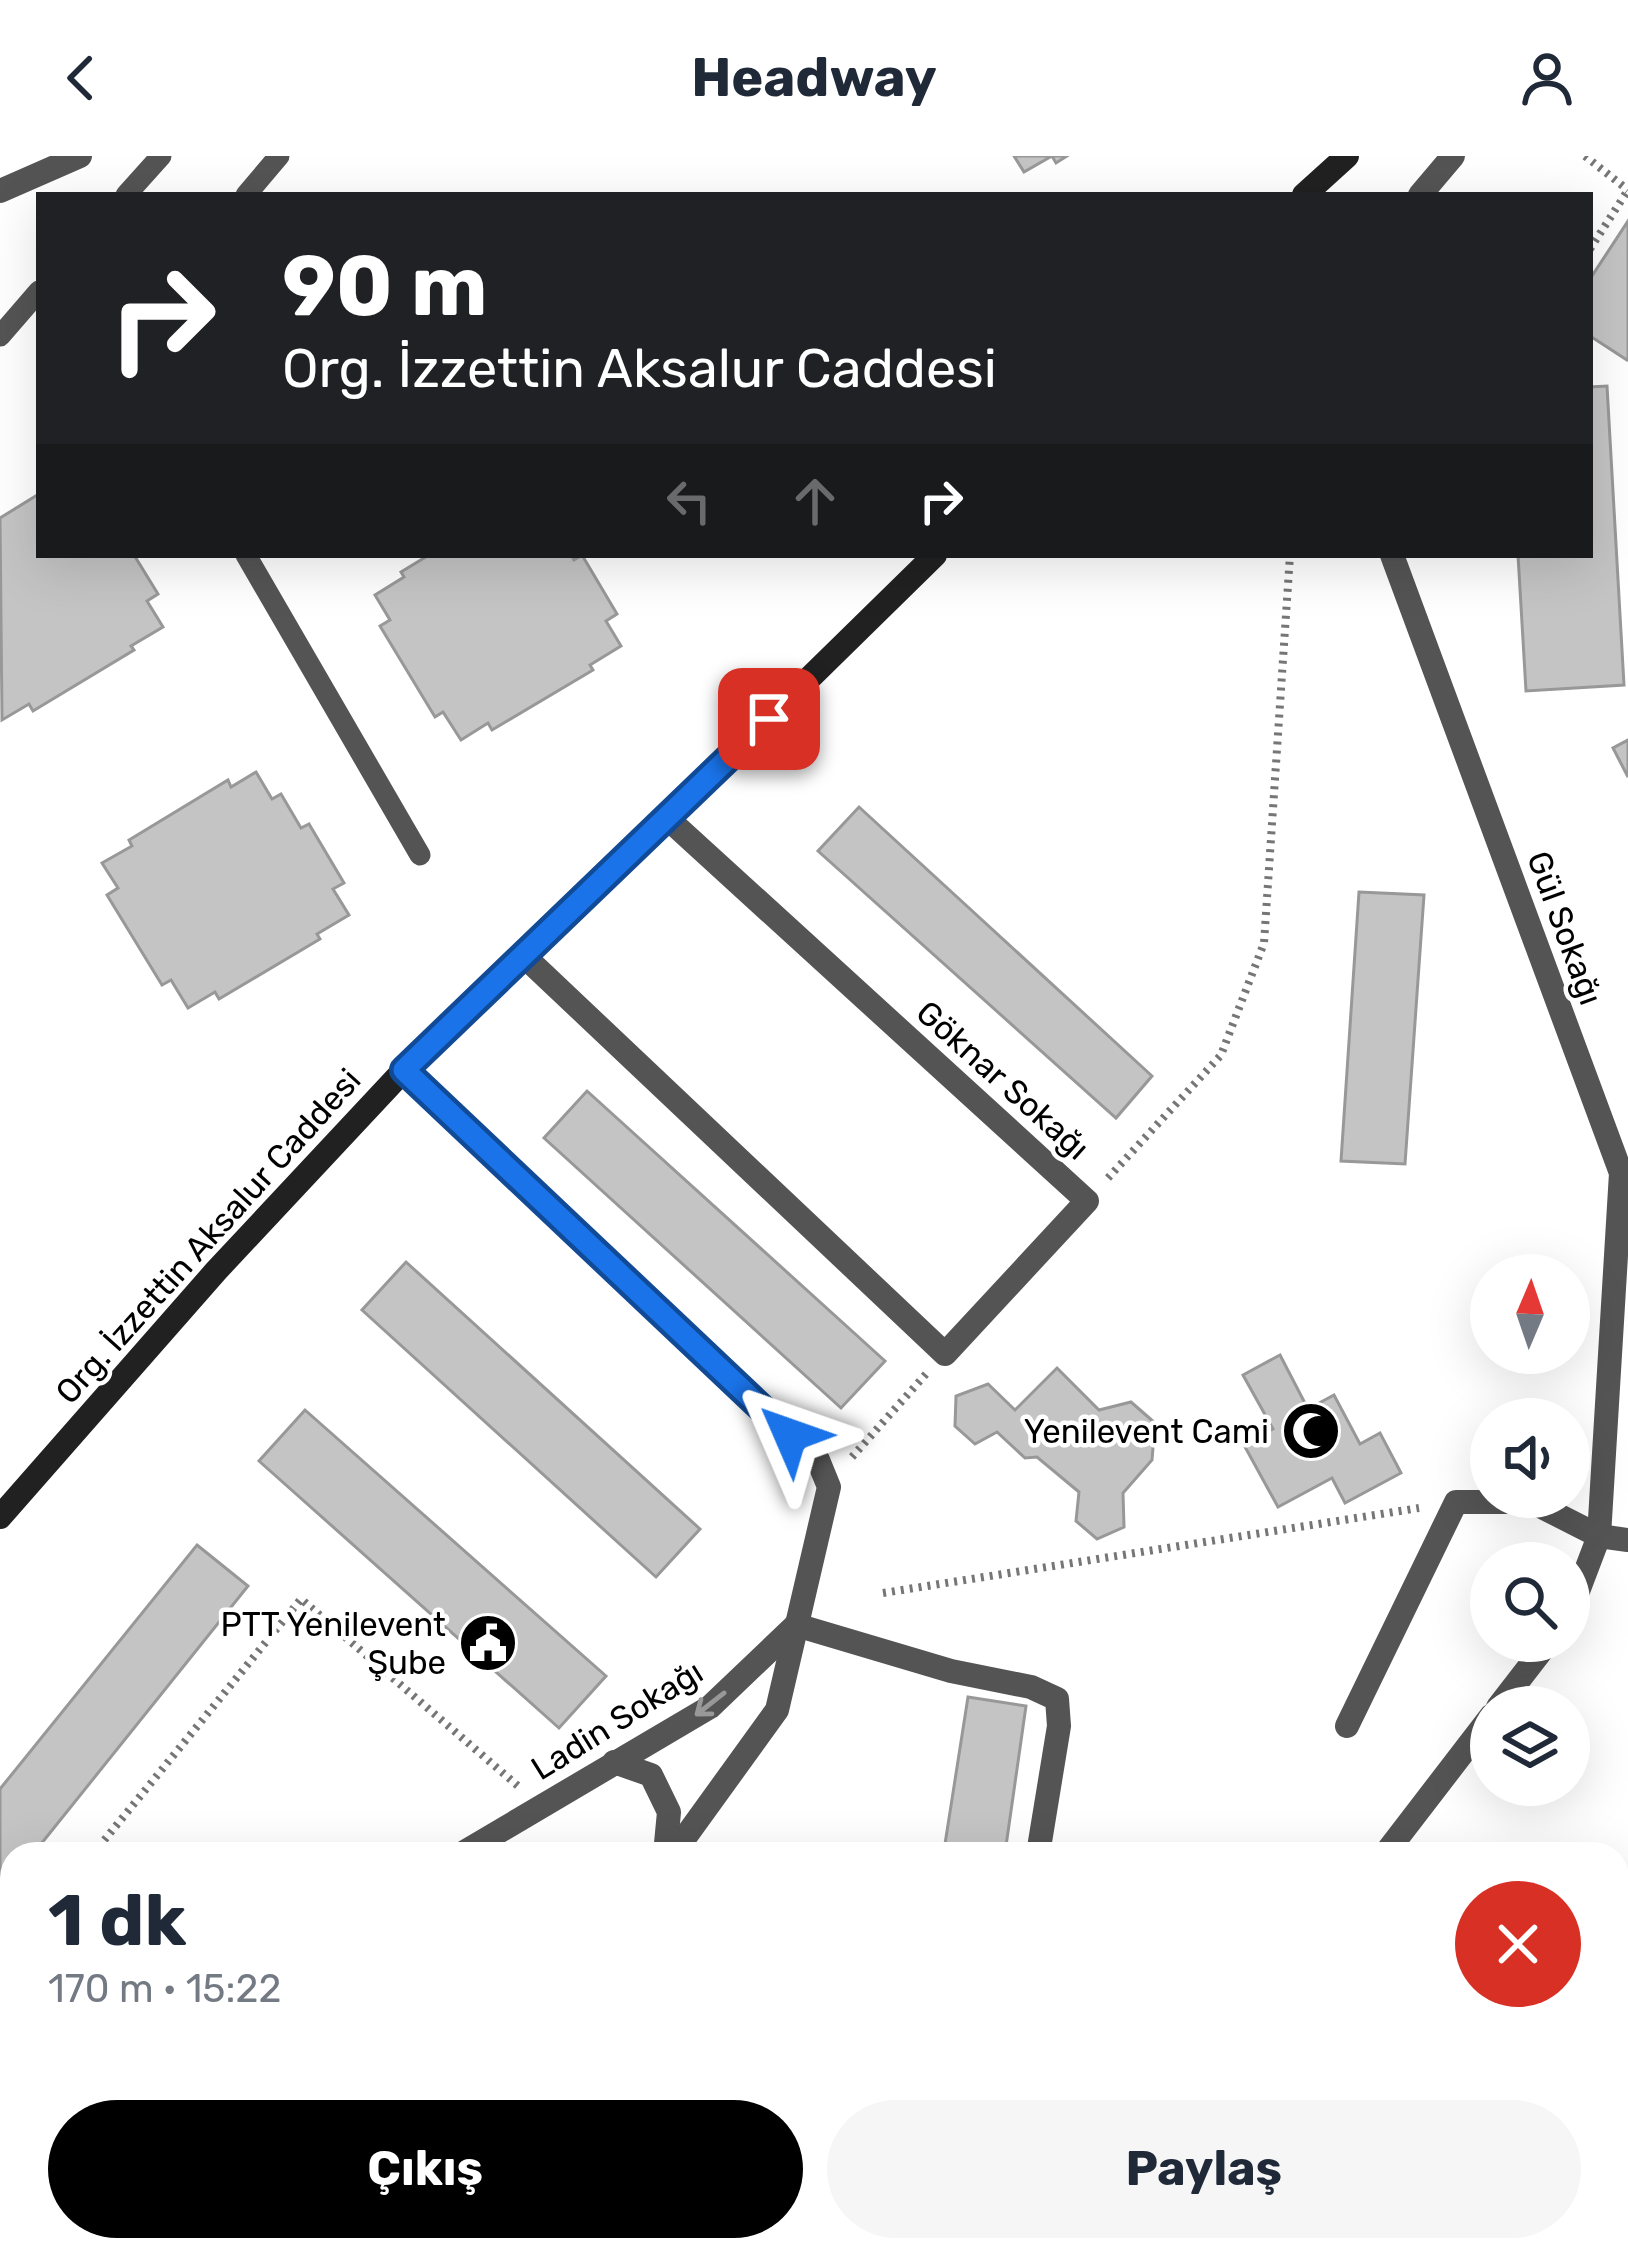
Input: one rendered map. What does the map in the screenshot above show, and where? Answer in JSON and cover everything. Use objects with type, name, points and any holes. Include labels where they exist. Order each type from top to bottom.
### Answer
[{"type":"main road","points":[[1307,192],[1346,156]]},
{"type":"main road","name":"Org. İzzettin Aksalur Caddesi","points":[[0,1517],[216,1271],[404,1070],[932,558]]},
{"type":"street","points":[[0,190],[80,156]]},
{"type":"street","points":[[1423,192],[1453,156]]},
{"type":"street","name":"Gül Sokağı","points":[[1393,558],[1621,1173],[1599,1536],[1590,1560]]},
{"type":"street","name":"Göknar Sokağı","points":[[666,817],[1087,1201],[945,1354]]},
{"type":"street","points":[[525,957],[945,1354]]},
{"type":"street","points":[[404,1070],[818,1460],[829,1487],[777,1710],[678,1842]]},
{"type":"street","points":[[1347,1726],[1456,1502],[1532,1502],[1599,1536],[1628,1540]]},
{"type":"street","points":[[796,1625],[951,1671],[1031,1687],[1057,1699],[1059,1726],[1040,1842]]},
{"type":"street","name":"Ladin Sokağı","points":[[482,1842],[710,1707],[796,1625]]},
{"type":"street","points":[[1514,1686],[1533,1662]]},
{"type":"street","points":[[1394,1842],[1470,1744]]},
{"type":"street","points":[[614,1762],[651,1775],[670,1812],[669,1842]]},
{"type":"lane","points":[[129,192],[161,156]]},
{"type":"lane","points":[[248,192],[279,156]]},
{"type":"lane","points":[[0,336],[36,294]]},
{"type":"lane","points":[[248,558],[420,855]]},
{"type":"path","points":[[1585,156],[1628,190],[1593,244]]},
{"type":"path","points":[[1087,1201],[1221,1055],[1264,943],[1290,558]]},
{"type":"path","points":[[829,1487],[864,1441],[945,1354]]},
{"type":"path","points":[[883,1593],[1456,1502]]},
{"type":"path","points":[[103,1842],[301,1598],[542,1807]]},
{"type":"building","points":[[1014,156],[1052,156],[1024,172]]},
{"type":"building","points":[[1628,221],[1627,360],[1593,338],[1593,274]]},
{"type":"building","points":[[1607,386],[1624,685],[1526,691],[1518,558],[1593,558],[1593,387]]},
{"type":"building","points":[[36,496],[36,558],[136,558],[158,594],[147,601],[163,627],[33,711],[29,704],[2,720],[0,518]]},
{"type":"building","points":[[424,558],[584,558],[617,614],[606,621],[621,646],[590,665],[593,670],[492,730],[488,723],[461,740],[443,712],[435,717],[380,626],[390,620],[375,595],[404,577],[401,572]]},
{"type":"building","points":[[1628,740],[1628,777],[1613,748]]},
{"type":"building","points":[[256,772],[272,799],[281,794],[301,828],[309,824],[344,883],[333,889],[349,915],[317,934],[320,939],[219,999],[215,992],[188,1008],[171,980],[162,985],[107,895],[118,888],[102,863],[132,846],[129,840],[228,780],[231,787]]},
{"type":"building","points":[[859,807],[1152,1076],[1116,1118],[818,851]]},
{"type":"building","points":[[1359,892],[1424,895],[1405,1164],[1341,1161]]},
{"type":"building","points":[[587,1091],[885,1361],[841,1408],[544,1138]]},
{"type":"building","points":[[406,1262],[700,1529],[656,1577],[362,1310]]},
{"type":"building","name":"Yenilevent Cami","points":[[1280,1355],[1308,1409],[1334,1395],[1360,1444],[1380,1433],[1401,1473],[1345,1503],[1332,1478],[1278,1507],[1244,1445],[1273,1429],[1243,1375]]},
{"type":"building","points":[[1057,1368],[1099,1410],[1131,1402],[1155,1423],[1152,1460],[1123,1493],[1124,1527],[1097,1539],[1076,1521],[1079,1492],[1037,1457],[1025,1458],[997,1432],[975,1444],[955,1426],[956,1396],[988,1384],[1015,1410]]},
{"type":"building","points":[[305,1410],[606,1676],[559,1728],[259,1461]]},
{"type":"building","points":[[197,1545],[248,1586],[43,1842],[0,1842],[0,1789]]},
{"type":"building","points":[[968,1697],[1026,1706],[1007,1842],[945,1842]]},
{"type":"place","name":"Yenilevent Cami","points":[[1311,1431]]},
{"type":"place","name":"PTT Yenilevent Şube","points":[[488,1643]]},
{"type":"route","points":[[769,719],[404,1070],[790,1435]]}]
